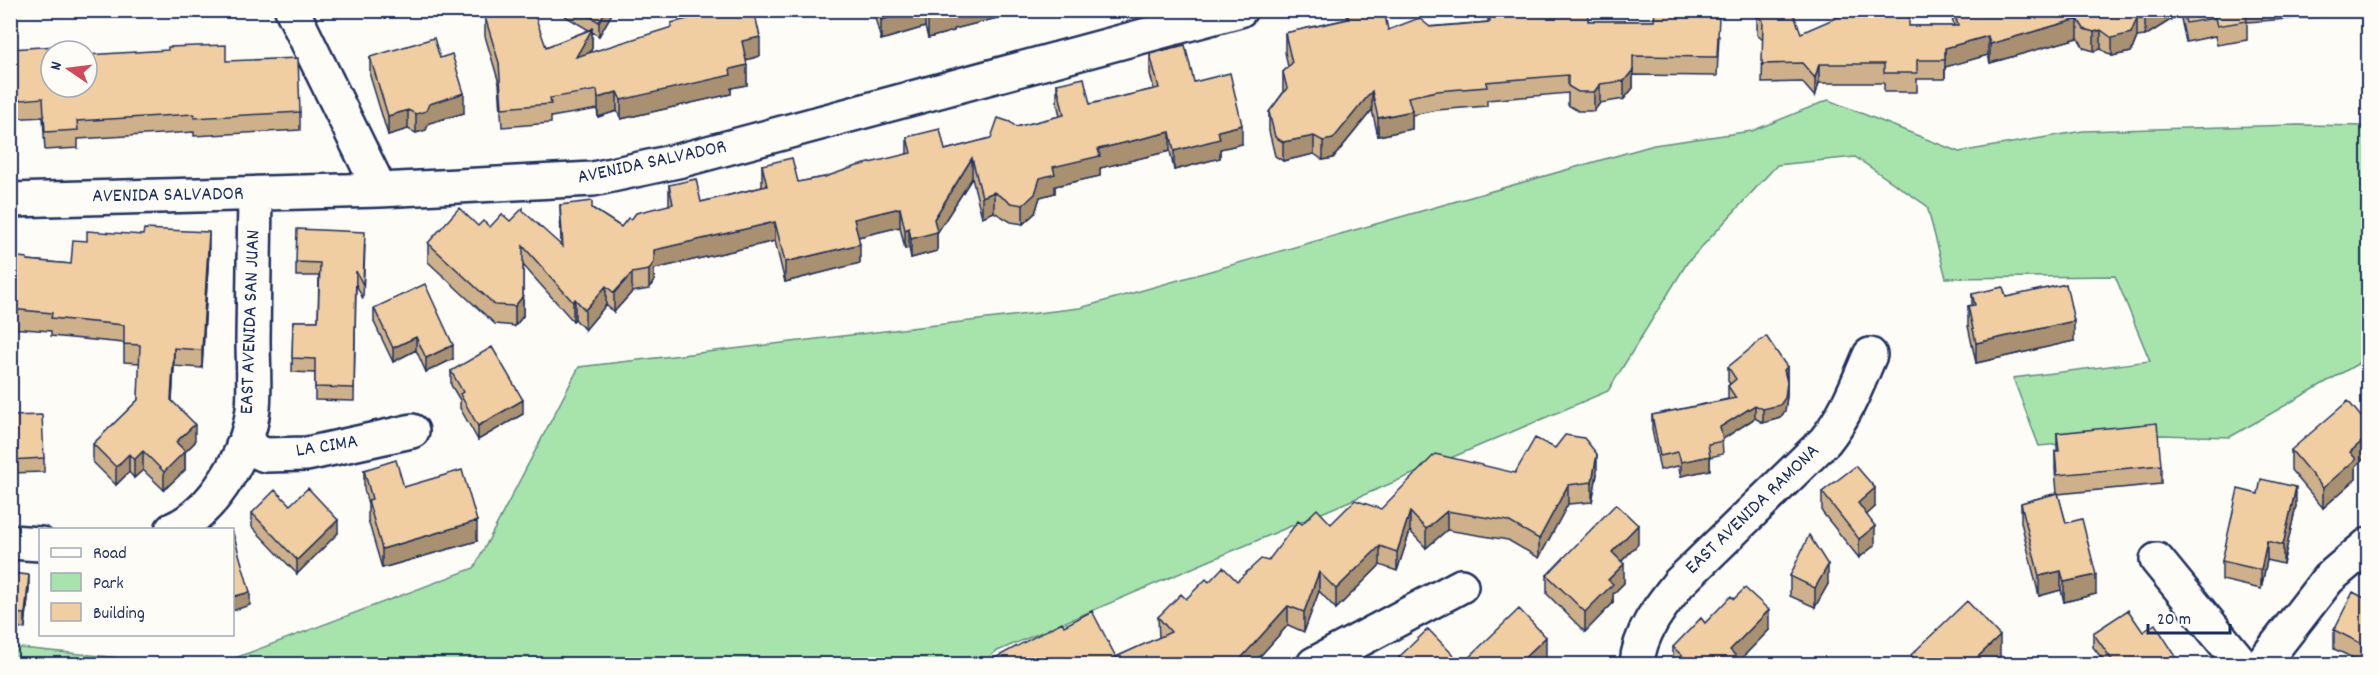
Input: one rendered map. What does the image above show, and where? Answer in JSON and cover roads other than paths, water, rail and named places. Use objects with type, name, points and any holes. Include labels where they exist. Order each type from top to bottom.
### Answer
[{"type":"street","points":[[292,10],[380,189]]},
{"type":"street","name":"AVENIDA SALVADOR","points":[[10,200],[255,194],[593,179],[682,160],[1240,10]]},
{"type":"street","name":"EAST AVENIDA SAN JUAN","points":[[176,528],[210,501],[230,476],[243,445],[253,410],[255,194]]},
{"type":"street","name":"EAST AVENIDA RAMONA","points":[[1637,664],[1647,629],[1658,610],[1679,583],[1825,441],[1837,426],[1870,355]]},
{"type":"street","name":"LA CIMA","points":[[243,445],[265,455],[307,454],[412,431]]},
{"type":"street","points":[[10,542],[39,544]]},
{"type":"street","points":[[2262,664],[2328,579],[2368,545]]},
{"type":"street","points":[[2157,560],[2242,664]]},
{"type":"street","points":[[1314,664],[1461,586]]}]
